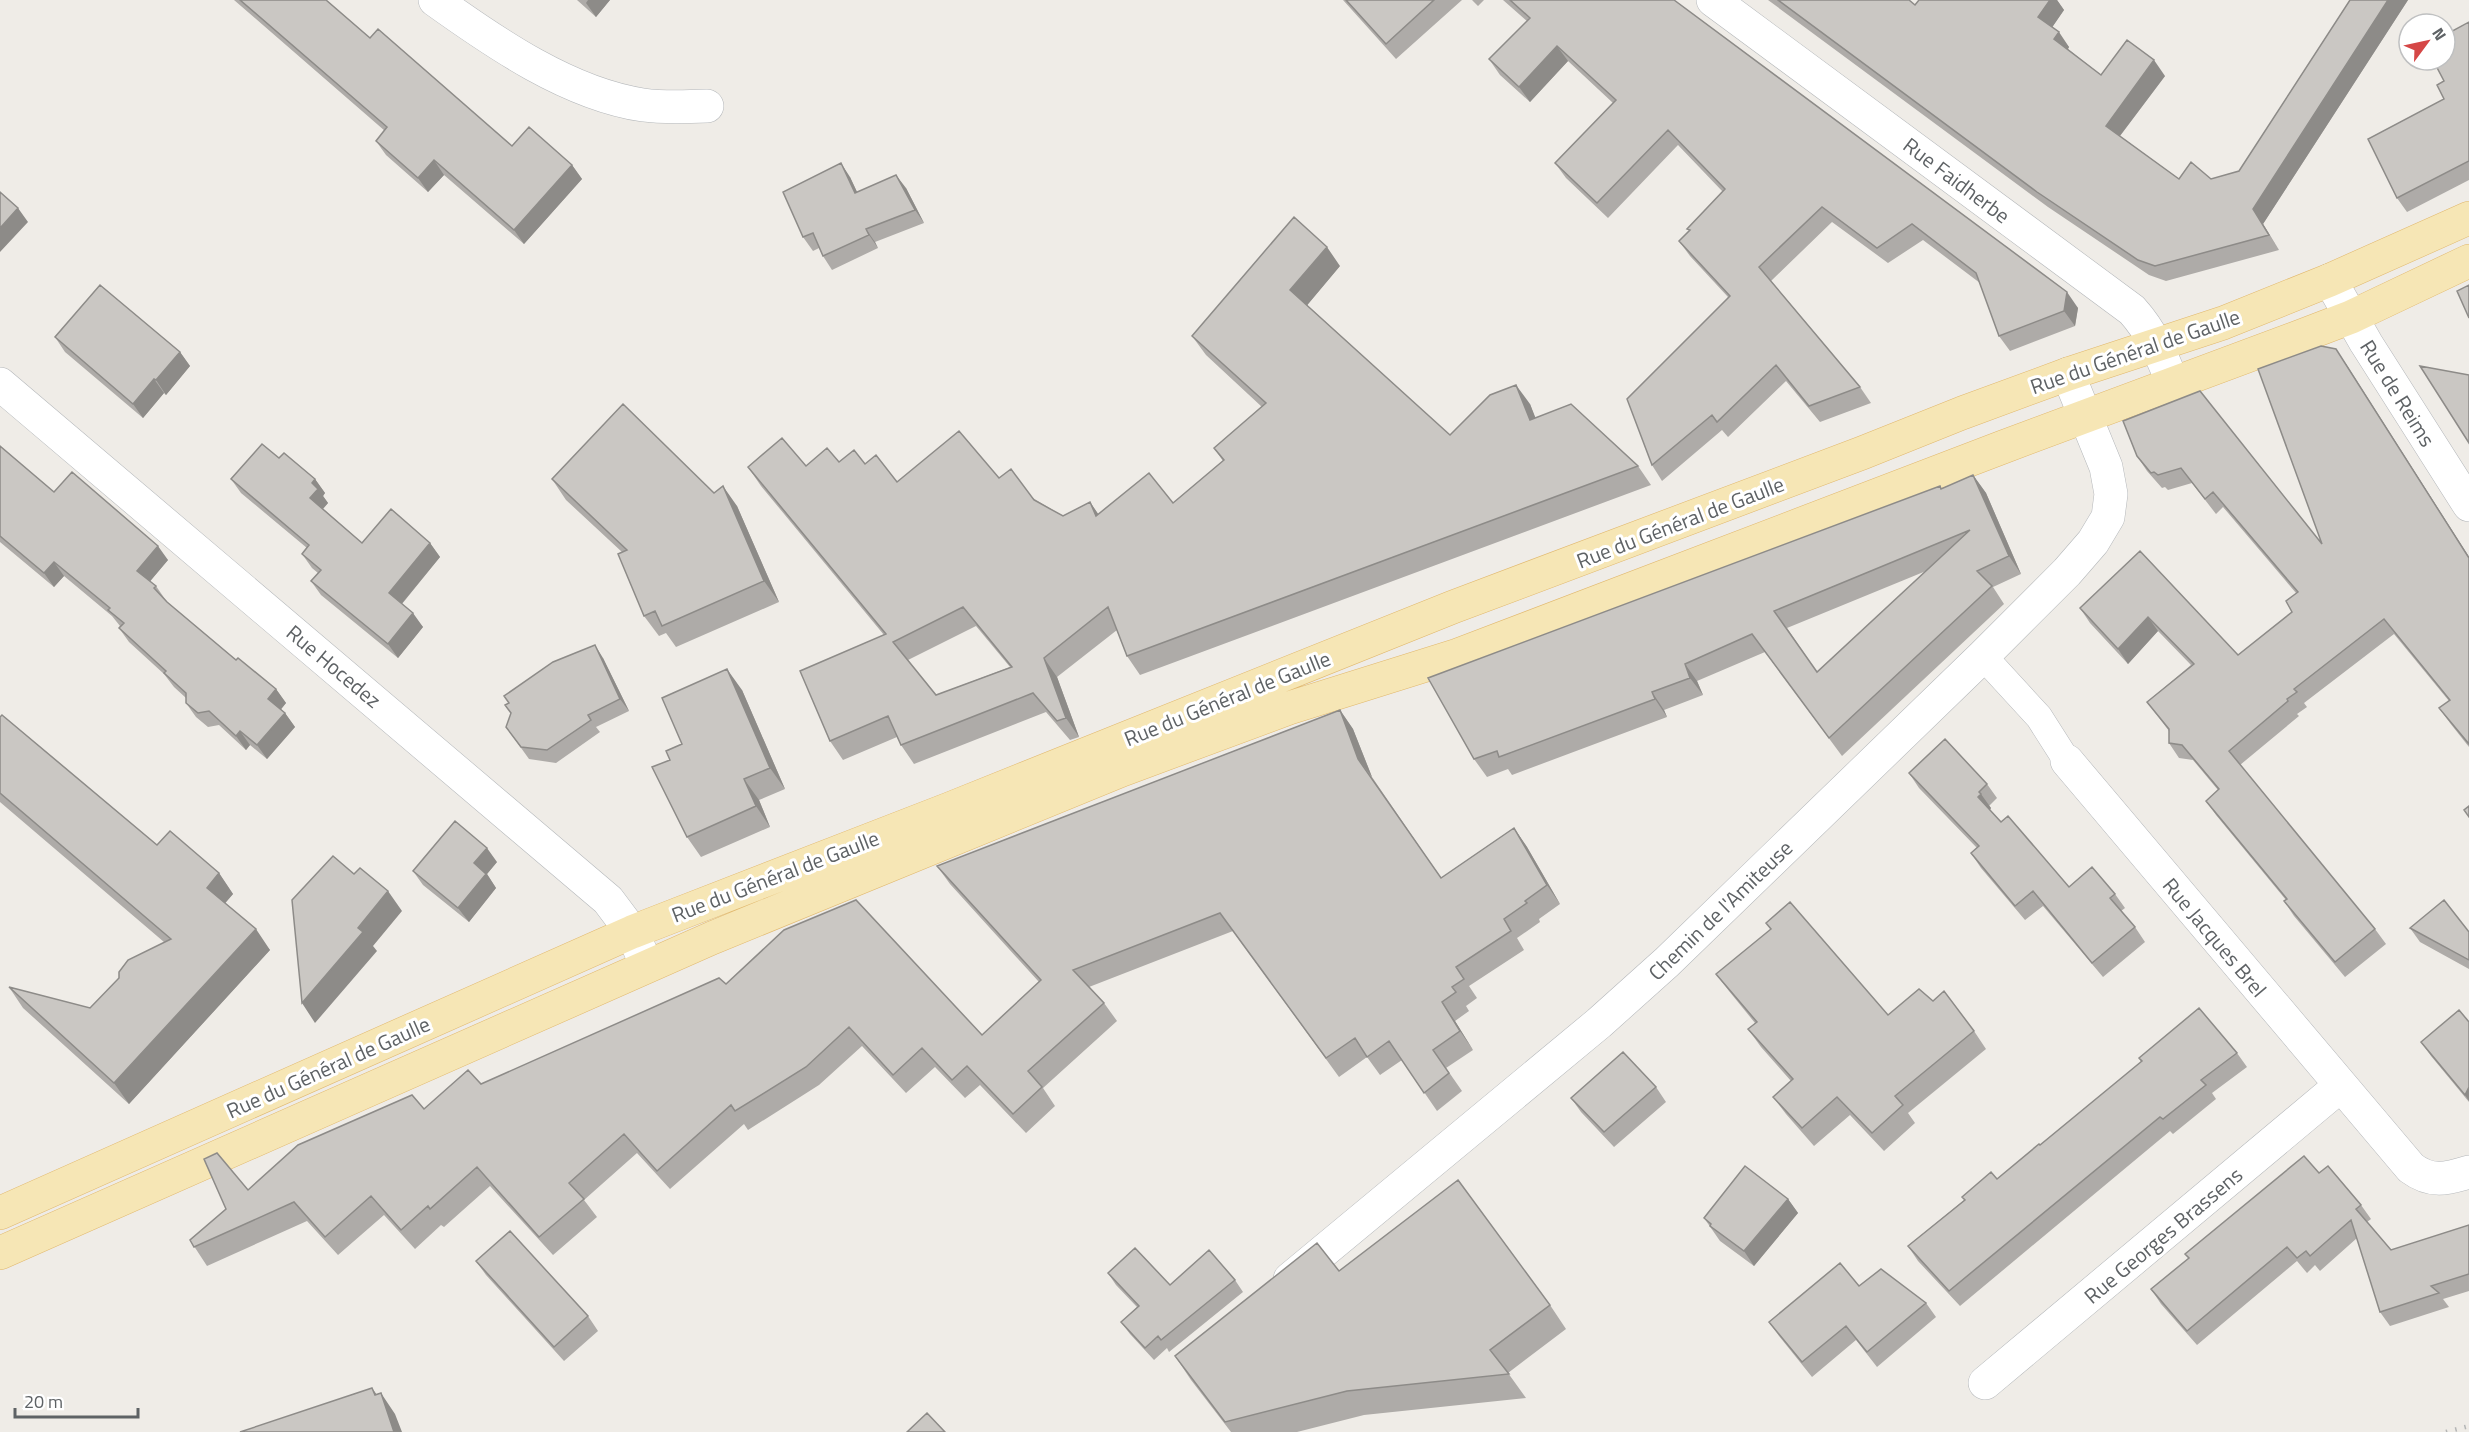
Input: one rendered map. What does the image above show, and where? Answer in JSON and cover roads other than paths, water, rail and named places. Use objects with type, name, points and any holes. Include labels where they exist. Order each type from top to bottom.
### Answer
[{"type":"main road","name":"Rue du Général de Gaulle","points":[[0,1213],[632,932],[960,805],[1453,607],[1862,453],[1962,412],[2223,323],[2330,280],[2469,218]]},
{"type":"main road","name":"Rue du Général de Gaulle","points":[[0,1253],[647,966],[826,890],[1211,736],[1289,708],[1458,655],[2351,316],[2469,261]]},
{"type":"street","points":[[435,0],[504,46],[579,87],[612,99],[643,105],[672,107],[707,105]]},
{"type":"street","name":"Rue Faidherbe","points":[[1713,0],[2132,310],[2145,324],[2157,345],[2173,384]]},
{"type":"street","name":"Rue de Reims","points":[[2330,280],[2469,505]]},
{"type":"street","name":"Chemin de l'Amiteuse","points":[[1265,1299],[1599,1023],[1667,962],[2067,572],[2093,542],[2108,517],[2111,494],[2106,467],[2068,374]]},
{"type":"street","name":"Rue Hocedez","points":[[0,384],[568,864],[608,900],[632,932],[647,966]]},
{"type":"street","name":"Rue Jacques Brel","points":[[1983,656],[2039,717],[2067,761],[2410,1168],[2432,1180],[2446,1179],[2469,1172]]},
{"type":"street","name":"Rue Georges Brassens","points":[[1985,1383],[2340,1086]]},
{"type":"railway","points":[[2446,1432],[2469,1426]]}]
